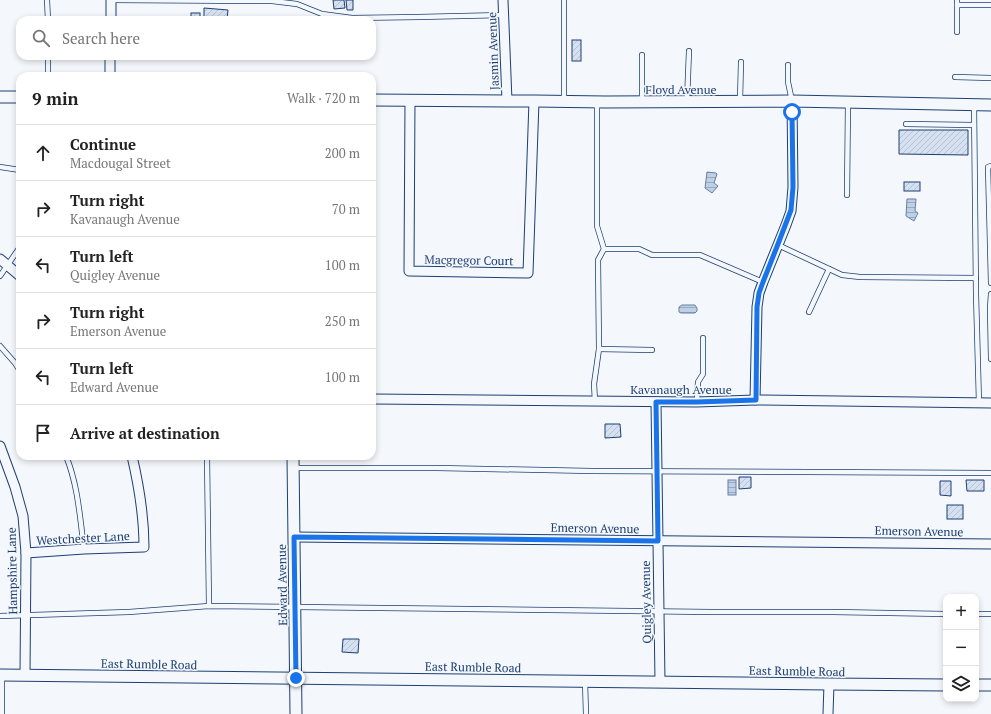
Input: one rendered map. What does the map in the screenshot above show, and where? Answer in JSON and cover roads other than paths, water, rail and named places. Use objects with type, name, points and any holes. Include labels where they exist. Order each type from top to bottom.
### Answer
[{"type":"street","points":[[110,16],[111,0]]},
{"type":"street","name":"Jasmin Avenue","points":[[503,0],[507,102]]},
{"type":"street","points":[[110,60],[110,72]]},
{"type":"street","points":[[0,97],[16,97]]},
{"type":"street","name":"Floyd Avenue","points":[[376,100],[507,102],[792,101],[991,105]]},
{"type":"street","name":"Macgregor Court","points":[[410,100],[409,271],[528,273],[534,101]]},
{"type":"street","points":[[756,400],[757,307],[759,293],[791,210],[793,187],[792,101]]},
{"type":"street","points":[[0,259],[16,272]]},
{"type":"street","name":"Kavanaugh Avenue","points":[[376,399],[656,402],[756,400],[991,403]]},
{"type":"street","name":"Quigley Avenue","points":[[656,402],[660,682]]},
{"type":"street","name":"Hampshire Lane","points":[[0,446],[15,487],[23,516],[26,553],[25,675]]},
{"type":"street","name":"Westchester Lane","points":[[26,553],[84,549],[144,548],[141,503],[133,460]]},
{"type":"street","name":"Edward Avenue","points":[[292,460],[296,714]]},
{"type":"street","name":"Emerson Avenue","points":[[294,537],[991,544]]},
{"type":"street","name":"East Rumble Road","points":[[1,675],[943,685]]},
{"type":"street","points":[[828,714],[829,684]]},
{"type":"street","points":[[979,685],[991,685]]},
{"type":"lane","points":[[47,0],[48,16]]},
{"type":"lane","points":[[111,0],[272,1],[297,4],[322,14],[337,16]]},
{"type":"lane","points":[[564,0],[564,101]]},
{"type":"lane","points":[[957,32],[957,2],[991,5]]},
{"type":"lane","points":[[376,18],[504,15]]},
{"type":"lane","points":[[687,102],[689,51]]},
{"type":"lane","points":[[642,55],[642,102]]},
{"type":"lane","points":[[48,60],[48,72]]},
{"type":"lane","points":[[740,101],[741,62]]},
{"type":"lane","points":[[788,64],[788,82],[792,101]]},
{"type":"lane","points":[[955,77],[991,78]]},
{"type":"lane","points":[[595,401],[594,384],[599,349],[598,260],[604,249],[597,226],[597,102]]},
{"type":"lane","points":[[847,195],[848,103]]},
{"type":"lane","points":[[974,104],[979,403]]},
{"type":"lane","points":[[906,124],[974,125]]},
{"type":"lane","points":[[991,166],[988,167],[991,283]]},
{"type":"lane","points":[[0,167],[16,169]]},
{"type":"lane","points":[[778,244],[842,275],[860,277],[976,278]]},
{"type":"lane","points":[[604,249],[639,249],[652,255],[700,255],[763,282]]},
{"type":"lane","points":[[0,276],[16,252]]},
{"type":"lane","points":[[808,312],[829,269]]},
{"type":"lane","points":[[991,294],[991,359]]},
{"type":"lane","points":[[697,402],[698,382],[703,374],[703,338]]},
{"type":"lane","points":[[0,346],[16,366]]},
{"type":"lane","points":[[599,349],[652,350]]},
{"type":"lane","points":[[68,460],[79,510],[84,549]]},
{"type":"lane","points":[[207,460],[209,606]]},
{"type":"lane","points":[[293,468],[991,473]]},
{"type":"lane","points":[[0,616],[129,612],[209,606],[943,614]]},
{"type":"lane","points":[[979,614],[991,614]]},
{"type":"lane","points":[[1,675],[2,714]]},
{"type":"lane","points":[[585,682],[586,714]]},
{"type":"water","points":[[707,172],[717,174],[714,183],[718,186],[712,193],[705,188]]},
{"type":"water","points":[[907,199],[916,199],[915,211],[918,213],[914,221],[906,216]]},
{"type":"water","points":[[682,305],[695,305],[697,311],[695,313],[681,313],[679,312],[679,307]]},
{"type":"water","points":[[728,480],[736,480],[736,495],[728,495]]}]
